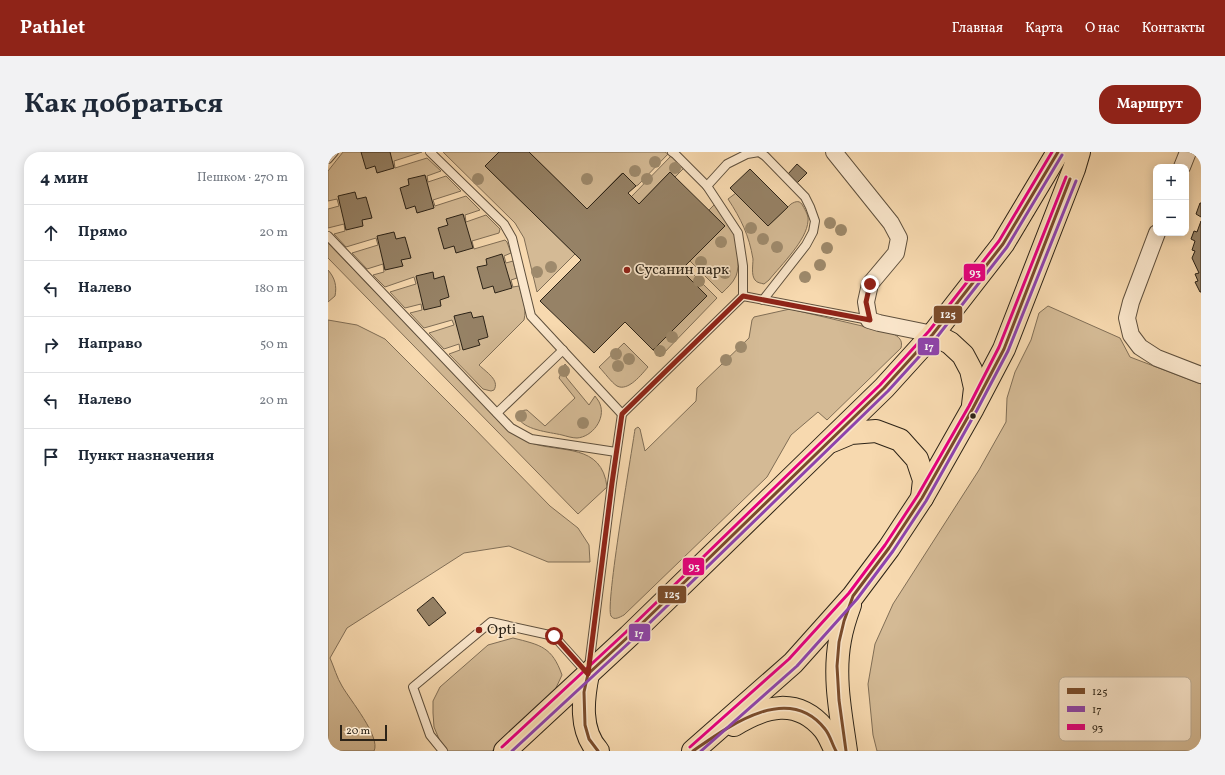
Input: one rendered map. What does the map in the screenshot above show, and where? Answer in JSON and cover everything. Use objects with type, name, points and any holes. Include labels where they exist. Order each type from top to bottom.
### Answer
[{"type":"highway","points":[[505,751],[635,631],[884,388],[932,334],[1003,244],[1058,152]]},
{"type":"highway","points":[[694,750],[793,663],[853,596],[889,548],[922,498],[973,408],[1004,349],[1079,152]]},
{"type":"highway","points":[[932,334],[950,343],[963,355],[971,370],[975,388],[973,408]]},
{"type":"highway","points":[[826,443],[851,433],[876,431],[900,440],[917,459],[924,480],[922,498]]},
{"type":"highway","points":[[846,751],[839,700],[837,666],[839,642],[844,621],[853,596]]},
{"type":"highway","points":[[588,674],[584,692],[585,724],[589,739],[598,751]]},
{"type":"highway","points":[[694,750],[746,717],[770,709],[790,707],[808,713],[825,730],[836,751]]},
{"type":"street","points":[[834,152],[891,223],[899,238],[896,254],[870,284],[866,302],[870,320],[932,334]]},
{"type":"street","points":[[1183,164],[1188,152]]},
{"type":"street","points":[[1157,236],[1127,318],[1131,335],[1140,346],[1157,358],[1201,376]]},
{"type":"lane","points":[[328,159],[334,152]]},
{"type":"lane","points":[[430,152],[504,224],[512,238],[531,316],[622,414]]},
{"type":"lane","points":[[588,674],[622,414],[743,296],[744,266],[738,233],[707,186],[676,154],[672,152]]},
{"type":"lane","points":[[707,186],[727,164],[747,154],[759,152],[765,156],[804,198],[810,207],[815,221],[813,232],[806,245],[763,300]]},
{"type":"lane","points":[[328,236],[512,428],[531,439],[616,452]]},
{"type":"lane","points":[[743,296],[870,320]]},
{"type":"lane","points":[[497,413],[563,350]]},
{"type":"lane","points":[[443,751],[430,735],[413,687],[492,622],[554,636],[588,674]]},
{"type":"shaded area","points":[[343,152],[422,152],[394,161],[395,168],[427,158],[441,171],[427,176],[428,182],[446,176],[461,191],[433,200],[435,206],[466,196],[480,210],[465,215],[466,222],[486,215],[500,229],[499,233],[472,241],[474,249],[505,240],[507,242],[511,253],[504,256],[506,263],[513,261],[517,278],[511,280],[513,287],[519,286],[524,303],[525,316],[524,320],[479,365],[494,380],[494,390],[491,391],[483,389],[449,354],[460,350],[459,344],[444,349],[429,333],[454,325],[452,320],[424,328],[410,313],[422,310],[421,304],[405,308],[390,292],[416,284],[414,277],[385,287],[373,275],[384,272],[383,264],[367,269],[352,253],[378,245],[376,238],[346,247],[334,234],[345,231],[344,224],[328,228],[328,209],[339,206],[337,199],[328,201],[328,171]]},
{"type":"shaded area","points":[[443,152],[499,152],[485,166],[575,254],[537,292],[524,238],[515,223]]},
{"type":"shaded area","points":[[529,152],[665,152],[668,154],[636,186],[622,173],[587,209]]},
{"type":"shaded area","points":[[671,156],[684,168],[675,177],[670,172],[639,204],[631,197]]},
{"type":"shaded area","points":[[736,193],[768,226],[791,204],[796,202],[802,204],[807,215],[807,228],[803,236],[786,260],[764,284],[757,282],[754,278],[753,259],[747,235],[741,220],[728,199]]},
{"type":"shaded area","points":[[716,203],[734,233],[737,242],[738,254],[736,276],[732,283],[722,293],[690,261],[725,226],[709,210]]},
{"type":"shaded area","points":[[328,243],[509,431],[531,443],[578,452],[589,456],[597,463],[604,473],[607,487],[578,514],[328,258]]},
{"type":"shaded area","points":[[685,266],[717,298],[660,357],[653,350],[707,296],[681,270]]},
{"type":"shaded area","points":[[328,270],[334,279],[336,289],[335,296],[328,302]]},
{"type":"shaded area","points":[[1048,306],[1120,338],[1130,357],[1201,384],[1201,751],[877,751],[873,735],[868,684],[875,644],[893,604],[979,470],[1006,422],[1007,398],[1015,372],[1031,340],[1039,313]]},
{"type":"shaded area","points":[[790,309],[892,333],[900,339],[901,348],[827,420],[818,412],[791,435],[767,477],[624,615],[617,618],[612,617],[610,606],[612,586],[635,429],[638,427],[640,429],[645,451],[696,401],[697,388],[749,338],[752,320],[754,317]]},
{"type":"shaded area","points":[[328,320],[357,325],[385,339],[550,506],[578,528],[589,545],[590,562],[548,562],[509,546],[464,553],[347,628],[330,658],[340,683],[364,718],[369,728],[375,745],[374,751],[328,751]]},
{"type":"shaded area","points":[[624,343],[648,367],[626,387],[621,387],[617,386],[610,380],[599,367]]},
{"type":"shaded area","points":[[565,364],[569,369],[566,377],[589,405],[595,396],[600,403],[601,416],[599,421],[592,431],[583,437],[571,437],[531,428],[525,425],[518,417],[521,412],[527,410],[545,426],[575,398],[559,378]]},
{"type":"shaded area","points":[[513,638],[538,645],[554,658],[562,675],[555,690],[492,751],[447,751],[439,739],[434,727],[433,701],[440,687],[488,645]]},
{"type":"building","points":[[361,152],[390,152],[394,168],[377,173],[375,166],[366,169]]},
{"type":"building","points":[[499,152],[529,152],[587,209],[623,173],[636,186],[628,193],[639,204],[670,172],[725,226],[681,270],[707,296],[653,350],[625,322],[594,353],[540,301],[581,260],[485,166]]},
{"type":"building","points":[[797,164],[807,173],[797,183],[788,174]]},
{"type":"building","points":[[750,169],[788,207],[768,226],[730,188]]},
{"type":"building","points":[[425,175],[434,208],[417,213],[415,206],[406,209],[400,188],[409,185],[408,179]]},
{"type":"building","points":[[355,192],[357,199],[366,197],[372,218],[362,220],[363,226],[346,230],[338,196]]},
{"type":"building","points":[[1201,203],[1201,217],[1196,214]]},
{"type":"building","points":[[463,214],[473,248],[456,253],[454,246],[444,249],[438,228],[448,225],[446,219]]},
{"type":"building","points":[[1201,221],[1200,292],[1195,282],[1198,281],[1195,274],[1199,273],[1192,258],[1195,251],[1192,250],[1195,241],[1191,239],[1194,231],[1197,232]]},
{"type":"building","points":[[394,232],[396,239],[405,237],[411,258],[401,260],[403,266],[385,270],[377,236]]},
{"type":"building","points":[[502,254],[512,288],[495,293],[493,286],[483,289],[477,267],[487,265],[486,259]]},
{"type":"building","points":[[433,272],[434,279],[444,276],[449,297],[440,300],[441,306],[424,310],[416,276]]},
{"type":"building","points":[[471,312],[473,318],[483,316],[488,337],[478,340],[480,345],[463,350],[454,316]]},
{"type":"building","points":[[433,597],[446,613],[429,626],[417,610]]},
{"type":"transit line","name":"93","points":[[502,747],[626,632],[880,385],[929,331],[999,241],[1052,152]]},
{"type":"transit line","name":"125","points":[[598,751],[589,739],[585,725],[584,692],[588,674],[884,388],[933,334],[1003,244],[1058,152]]},
{"type":"transit line","name":"17","points":[[512,751],[632,640],[888,391],[937,337],[1007,247],[1062,155]]},
{"type":"transit line","name":"93","points":[[690,747],[789,659],[849,593],[885,545],[918,495],[969,406],[999,347],[1066,177]]},
{"type":"transit line","name":"125","points":[[846,751],[839,700],[837,666],[839,642],[844,621],[853,596],[889,548],[922,498],[973,408],[1004,349],[1070,179]]},
{"type":"transit line","name":"17","points":[[701,751],[797,666],[857,599],[893,551],[926,501],[1008,351],[1076,181]]},
{"type":"transit line","name":"125","points":[[693,751],[724,730],[741,721],[759,713],[776,709],[794,709],[810,715],[827,731],[836,751]]},
{"type":"place","name":"Сусанин парк","points":[[627,270]]},
{"type":"place","name":"Opti","points":[[479,630]]},
{"type":"route","points":[[554,636],[588,674],[622,414],[743,296],[870,320],[866,302],[870,284]]}]
